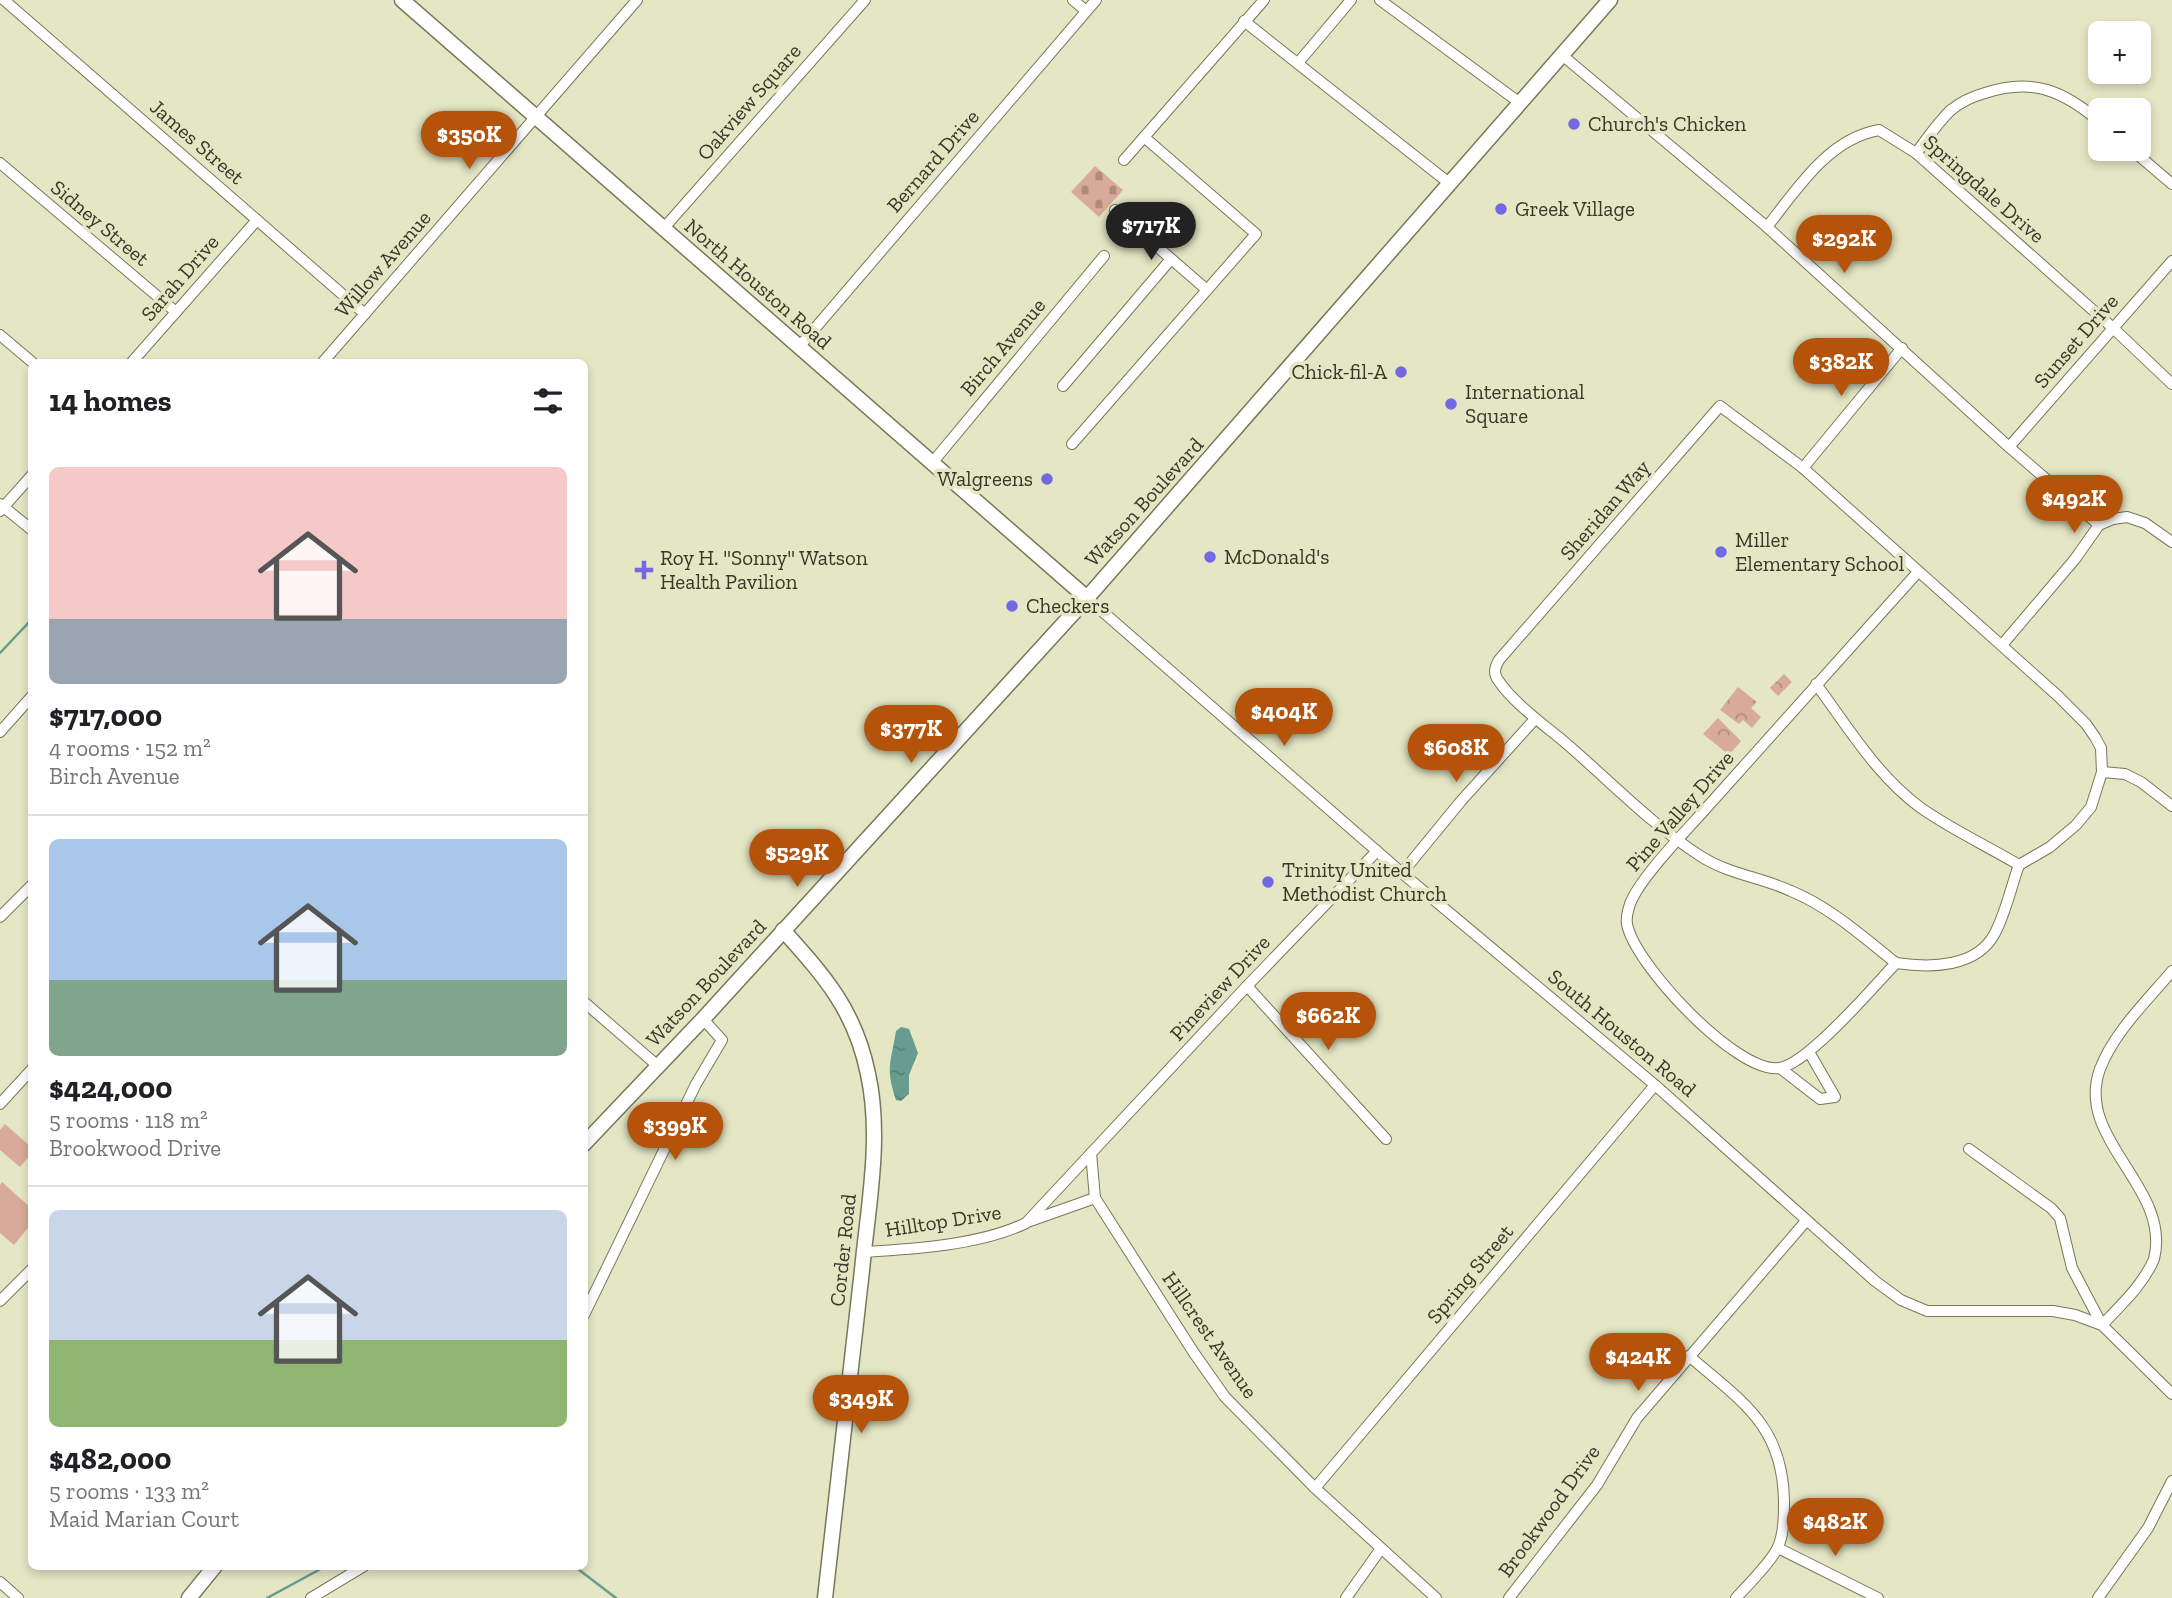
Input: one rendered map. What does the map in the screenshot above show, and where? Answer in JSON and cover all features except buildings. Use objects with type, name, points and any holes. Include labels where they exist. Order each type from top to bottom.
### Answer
[{"type":"street","name":"James Street","points":[[4,0],[365,314]]},
{"type":"street","name":"North Houston Road","points":[[402,0],[1087,598]]},
{"type":"street","name":"Willow Avenue","points":[[326,359],[637,0]]},
{"type":"street","name":"Oakview Square","points":[[663,229],[865,0]]},
{"type":"street","points":[[1073,0],[1086,11]]},
{"type":"street","name":"Bernard Drive","points":[[799,347],[1096,0]]},
{"type":"street","points":[[1124,160],[1264,0]]},
{"type":"street","points":[[1298,63],[1351,0]]},
{"type":"street","points":[[1380,0],[1520,103]]},
{"type":"street","name":"Watson Boulevard","points":[[588,1140],[703,1019],[1087,598],[1609,0]]},
{"type":"street","points":[[1244,21],[1449,183]]},
{"type":"street","points":[[1562,55],[1767,227],[2099,525]]},
{"type":"street","points":[[1916,153],[1951,110],[1974,96],[1999,88],[2024,85],[2056,92],[2088,112]]},
{"type":"street","name":"Springdale Drive","points":[[1767,227],[1815,166],[1860,133],[1879,130],[1916,153],[2172,384]]},
{"type":"street","points":[[1072,444],[1256,234],[1144,137]]},
{"type":"street","points":[[2145,161],[2172,184]]},
{"type":"street","name":"Sidney Street","points":[[0,163],[176,312]]},
{"type":"street","points":[[1115,210],[1207,290]]},
{"type":"street","name":"Sarah Drive","points":[[135,359],[257,220]]},
{"type":"street","name":"Birch Avenue","points":[[932,463],[1104,256]]},
{"type":"street","points":[[1063,386],[1171,259]]},
{"type":"street","name":"Sunset Drive","points":[[2009,447],[2172,261]]},
{"type":"street","points":[[0,335],[28,359]]},
{"type":"street","points":[[1809,1052],[1835,1097],[1820,1099],[1780,1068],[1809,1052],[1896,962],[1921,966],[1954,963],[1979,952],[1994,935],[2019,865],[2050,847],[2077,825],[2091,807],[2102,772],[2101,748],[2086,724],[2003,645],[1802,468],[1902,348]]},
{"type":"street","name":"Sheridan Way","points":[[1802,468],[1720,406],[1494,669],[1497,679],[1535,719],[1652,820],[1704,859],[1792,891],[1820,906],[1896,962]]},
{"type":"street","points":[[28,479],[1,507],[28,527]]},
{"type":"street","points":[[2003,645],[2075,559],[2099,525],[2127,517],[2145,523],[2172,542]]},
{"type":"street","name":"Pine Valley Drive","points":[[1780,1068],[1759,1066],[1713,1037],[1651,969],[1631,937],[1627,923],[1629,907],[1635,893],[1678,840],[1918,572]]},
{"type":"street","name":"South Houston Road","points":[[1087,598],[1402,873],[1655,1085],[1875,1281],[1901,1300],[1927,1311],[2053,1311],[2075,1315],[2102,1325],[2172,1394]]},
{"type":"street","points":[[1816,684],[1885,775],[1920,807],[2019,865]]},
{"type":"street","points":[[0,732],[28,700]]},
{"type":"street","points":[[1402,873],[1461,801],[1535,719]]},
{"type":"street","points":[[2102,772],[2125,774],[2141,782],[2172,806]]},
{"type":"street","name":"Pineview Drive","points":[[1091,1153],[1377,850]]},
{"type":"street","points":[[0,917],[28,889]]},
{"type":"street","name":"Corder Road","points":[[783,930],[826,978],[856,1033],[869,1074],[874,1124],[864,1252],[825,1598]]},
{"type":"street","points":[[1969,1149],[2051,1208],[2060,1218],[2072,1268],[2102,1325],[2126,1300],[2149,1268],[2155,1257],[2160,1225],[2146,1188],[2101,1121],[2096,1093],[2099,1071],[2116,1041],[2172,971]]},
{"type":"street","points":[[1247,986],[1386,1139]]},
{"type":"street","points":[[588,1005],[658,1066]]},
{"type":"street","points":[[588,1307],[696,1084],[722,1040],[703,1019]]},
{"type":"street","points":[[0,1104],[28,1073]]},
{"type":"street","name":"Spring Street","points":[[1315,1488],[1655,1085]]},
{"type":"street","name":"Hilltop Drive","points":[[1026,1223],[1091,1153]]},
{"type":"street","name":"Hillcrest Avenue","points":[[1091,1153],[1095,1198],[1225,1397],[1315,1488],[1436,1598]]},
{"type":"street","name":"Hilltop Drive","points":[[864,1252],[962,1242],[1007,1232],[1095,1198]]},
{"type":"street","name":"Brookwood Drive","points":[[1509,1598],[1597,1485],[1637,1418],[1806,1221]]},
{"type":"street","points":[[0,1301],[28,1273]]},
{"type":"street","points":[[1689,1356],[1738,1396],[1759,1419],[1773,1441],[1783,1486],[1784,1519],[1778,1548],[1736,1598]]},
{"type":"street","points":[[2098,1598],[2148,1528],[2172,1480]]},
{"type":"street","points":[[1778,1548],[1878,1598]]},
{"type":"street","points":[[1346,1598],[1380,1549]]},
{"type":"street","points":[[189,1598],[212,1570]]},
{"type":"street","points":[[311,1598],[357,1570]]},
{"type":"street","points":[[0,1582],[18,1598]]},
{"type":"green space","points":[[1095,166],[1123,190],[1099,217],[1071,192]]},
{"type":"green space","points":[[1784,674],[1792,682],[1778,696],[1770,688]]},
{"type":"green space","points":[[1738,687],[1757,702],[1751,708],[1761,717],[1752,728],[1743,720],[1739,724],[1720,710]]},
{"type":"green space","points":[[1718,718],[1741,741],[1729,755],[1703,734]]},
{"type":"green space","points":[[5,1124],[28,1144],[28,1158],[20,1167],[0,1150],[0,1130]]},
{"type":"green space","points":[[2,1182],[28,1205],[28,1228],[14,1245],[0,1233]]},
{"type":"water","points":[[901,1027],[909,1029],[918,1053],[909,1075],[909,1094],[901,1101],[896,1100],[890,1072],[896,1031]]},
{"type":"waterway","points":[[0,653],[28,623]]},
{"type":"waterway","points":[[267,1598],[319,1570]]},
{"type":"waterway","points":[[579,1570],[616,1598]]},
{"type":"place","name":"Church's Chicken","points":[[1574,124]]},
{"type":"place","name":"Greek Village","points":[[1501,209]]},
{"type":"place","name":"Chick-fil-A","points":[[1401,372]]},
{"type":"place","name":"International Square","points":[[1451,404]]},
{"type":"place","name":"Walgreens","points":[[1047,479]]},
{"type":"place","name":"Miller Elementary School","points":[[1721,552]]},
{"type":"place","name":"McDonald's","points":[[1210,557]]},
{"type":"place","name":"Roy H. \"Sonny\" Watson Health Pavilion","points":[[644,570]]},
{"type":"place","name":"Checkers","points":[[1012,606]]},
{"type":"place","name":"Trinity United Methodist Church","points":[[1268,882]]}]
